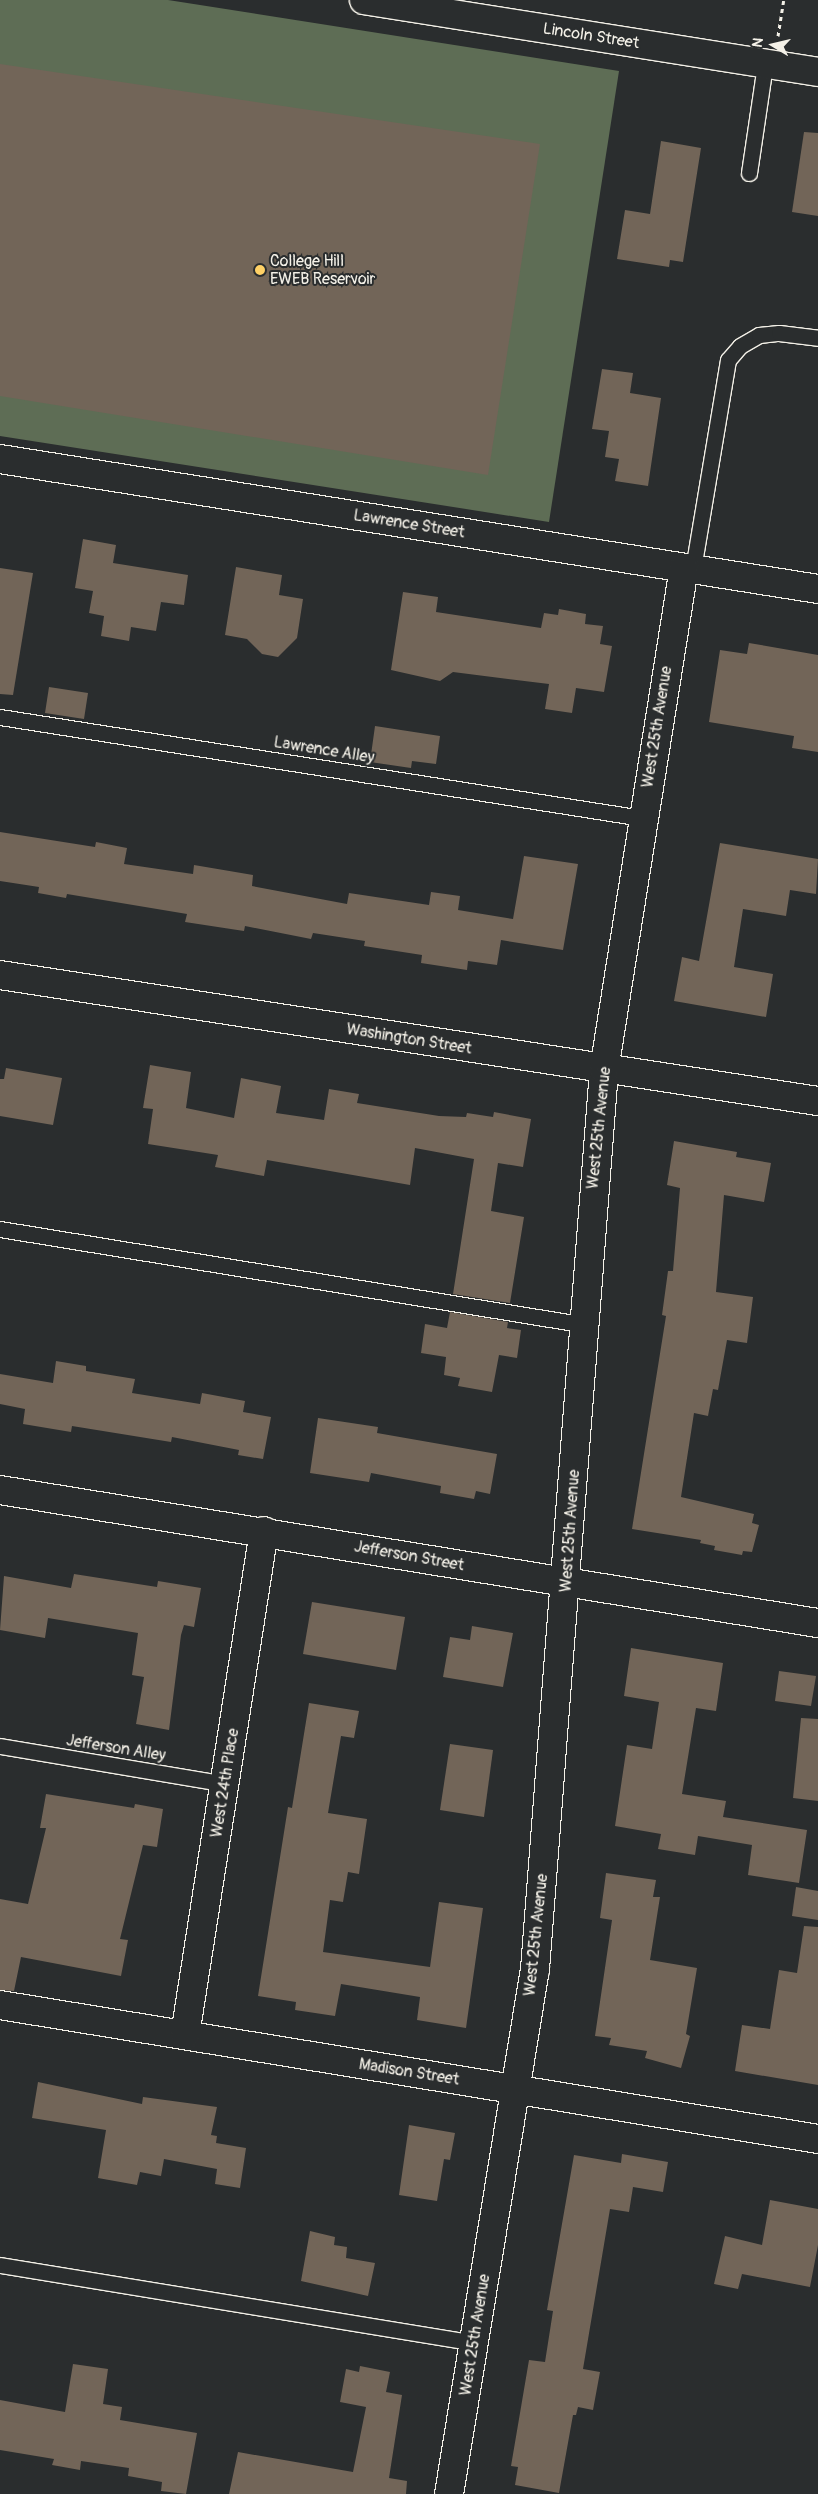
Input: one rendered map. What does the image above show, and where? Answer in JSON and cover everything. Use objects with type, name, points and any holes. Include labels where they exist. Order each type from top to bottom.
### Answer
[{"type":"street","name":"Lincoln Street","points":[[364,0],[818,72]]},
{"type":"street","name":"Lawrence Street","points":[[0,459],[818,589]]},
{"type":"street","name":"West 25th Avenue","points":[[449,2494],[535,1969],[586,1325],[592,1195],[604,1070],[642,818],[688,569]]},
{"type":"street","name":"Washington Street","points":[[0,976],[818,1102]]},
{"type":"street","name":"Jefferson Street","points":[[0,1490],[264,1531],[818,1623]]},
{"type":"street","name":"West 24th Place","points":[[185,2034],[226,1784],[264,1531]]},
{"type":"street","name":"Madison Street","points":[[0,2006],[185,2034],[516,2090],[818,2138]]},
{"type":"lane","points":[[748,173],[769,64]]},
{"type":"lane","points":[[688,569],[728,360],[740,346],[759,334],[779,333],[818,338]]},
{"type":"lane","name":"Lawrence Alley","points":[[0,717],[642,818]]},
{"type":"lane","points":[[0,1229],[586,1325]]},
{"type":"lane","name":"Jefferson Alley","points":[[0,1746],[226,1784]]},
{"type":"lane","points":[[0,2265],[474,2343]]},
{"type":"path","points":[[769,64],[784,0]]},
{"type":"green space","name":"College Hill EWEB Reservoir","points":[[0,0],[168,0],[619,71],[549,522],[0,436]]},
{"type":"building","name":"College Hill EWEB Reservoir","points":[[0,64],[540,144],[488,475],[0,396]]},
{"type":"building","points":[[804,132],[818,133],[818,216],[792,212]]},
{"type":"building","points":[[661,141],[701,148],[683,262],[670,260],[669,267],[617,259],[625,210],[650,214]]},
{"type":"building","points":[[602,369],[633,373],[630,393],[661,398],[648,486],[615,481],[619,459],[605,457],[609,431],[592,429]]},
{"type":"building","points":[[83,539],[116,545],[113,563],[188,575],[184,605],[161,602],[156,631],[131,627],[129,641],[101,636],[104,616],[89,613],[93,591],[75,588]]},
{"type":"building","points":[[236,567],[282,575],[279,595],[303,599],[297,638],[278,657],[262,654],[247,639],[225,635]]},
{"type":"building","points":[[0,568],[33,573],[13,695],[0,694]]},
{"type":"building","points":[[403,592],[438,597],[436,612],[541,628],[544,613],[558,615],[559,609],[586,614],[585,624],[603,626],[600,644],[612,646],[604,692],[576,688],[572,713],[545,709],[549,684],[453,672],[440,681],[391,670]]},
{"type":"building","points":[[749,643],[818,655],[818,752],[792,748],[794,736],[709,722],[720,650],[747,654]]},
{"type":"building","points":[[49,687],[88,693],[84,719],[45,713]]},
{"type":"building","points":[[375,726],[440,736],[436,764],[412,761],[411,768],[370,762]]},
{"type":"building","points":[[0,832],[95,847],[96,842],[127,848],[124,864],[193,874],[194,865],[253,875],[252,886],[347,904],[349,893],[429,905],[431,892],[460,896],[458,910],[513,919],[524,856],[578,864],[563,950],[501,940],[497,965],[468,961],[467,970],[421,963],[422,955],[364,946],[365,941],[313,933],[311,939],[245,926],[244,931],[185,922],[187,914],[67,894],[66,898],[38,893],[39,887],[0,881]]},
{"type":"building","points":[[720,843],[818,859],[816,894],[790,890],[786,916],[743,909],[734,967],[773,974],[766,1017],[674,1001],[682,957],[699,961]]},
{"type":"building","points":[[150,1065],[191,1072],[186,1108],[234,1118],[241,1078],[281,1086],[276,1113],[324,1120],[329,1089],[359,1094],[357,1103],[439,1116],[466,1117],[467,1113],[493,1117],[494,1112],[531,1119],[523,1167],[498,1163],[491,1211],[524,1217],[510,1303],[453,1294],[474,1159],[415,1148],[410,1185],[267,1160],[264,1176],[215,1167],[218,1155],[148,1144],[153,1109],[143,1108]]},
{"type":"building","points":[[6,1068],[62,1078],[53,1125],[0,1116],[0,1079],[4,1079]]},
{"type":"building","points":[[674,1141],[737,1152],[736,1157],[771,1163],[764,1202],[724,1195],[716,1292],[753,1297],[747,1343],[727,1340],[718,1390],[713,1389],[708,1416],[694,1413],[681,1497],[754,1514],[752,1523],[759,1525],[752,1552],[743,1551],[742,1555],[714,1550],[715,1546],[700,1543],[701,1540],[632,1529],[666,1316],[662,1315],[668,1271],[673,1271],[680,1188],[667,1185]]},
{"type":"building","points":[[450,1312],[508,1322],[507,1328],[521,1330],[517,1358],[499,1355],[492,1392],[458,1386],[460,1378],[444,1375],[446,1357],[421,1353],[425,1324],[447,1328]]},
{"type":"building","points":[[56,1361],[86,1366],[86,1371],[135,1379],[132,1393],[200,1404],[202,1393],[245,1401],[243,1412],[271,1417],[263,1459],[238,1455],[239,1450],[172,1437],[171,1442],[72,1426],[71,1432],[23,1424],[25,1409],[0,1404],[0,1374],[53,1383]]},
{"type":"building","points":[[318,1418],[378,1427],[377,1433],[497,1454],[490,1494],[476,1491],[474,1499],[440,1493],[441,1486],[371,1473],[369,1482],[310,1473]]},
{"type":"building","points":[[74,1574],[157,1587],[158,1581],[201,1588],[194,1627],[184,1625],[181,1635],[169,1730],[136,1724],[144,1677],[132,1675],[138,1633],[48,1618],[45,1638],[0,1630],[4,1576],[71,1588]]},
{"type":"building","points":[[312,1602],[405,1617],[396,1670],[303,1654]]},
{"type":"building","points":[[472,1626],[513,1633],[503,1687],[443,1677],[450,1637],[470,1640]]},
{"type":"building","points":[[631,1648],[723,1663],[716,1711],[696,1708],[682,1794],[726,1801],[723,1817],[807,1830],[799,1883],[748,1875],[752,1845],[698,1836],[695,1855],[658,1849],[661,1834],[615,1826],[627,1745],[652,1749],[659,1702],[624,1696]]},
{"type":"building","points":[[779,1671],[816,1676],[811,1706],[775,1701]]},
{"type":"building","points":[[309,1703],[359,1711],[354,1738],[341,1736],[328,1813],[367,1819],[359,1874],[348,1872],[343,1902],[330,1900],[323,1952],[430,1967],[439,1902],[483,1908],[466,2028],[417,2020],[420,1997],[341,1984],[335,2016],[295,2010],[296,2002],[258,1996],[288,1807],[292,1808]]},
{"type":"building","points":[[801,1718],[818,1719],[818,1801],[793,1798]]},
{"type":"building","points":[[450,1744],[493,1750],[484,1817],[440,1810]]},
{"type":"building","points":[[46,1794],[134,1808],[135,1804],[163,1809],[157,1847],[143,1845],[120,1939],[128,1940],[121,1976],[21,1957],[14,1991],[0,1990],[0,1899],[28,1904],[46,1828],[40,1828]]},
{"type":"building","points":[[606,1873],[656,1880],[653,1897],[660,1897],[650,1960],[697,1968],[686,2034],[690,2036],[681,2068],[645,2058],[647,2051],[609,2045],[611,2038],[595,2036],[612,1920],[600,1918]]},
{"type":"building","points":[[796,1887],[818,1891],[818,1920],[792,1916]]},
{"type":"building","points":[[804,1926],[818,1927],[818,2085],[735,2071],[742,2025],[770,2029],[779,1970],[797,1973]]},
{"type":"building","points":[[38,2082],[142,2104],[143,2097],[217,2107],[211,2135],[217,2136],[216,2143],[246,2148],[240,2188],[215,2184],[217,2169],[164,2159],[161,2176],[140,2172],[137,2185],[98,2178],[106,2130],[32,2118]]},
{"type":"building","points":[[409,2125],[455,2133],[450,2160],[444,2159],[437,2201],[399,2195]]},
{"type":"building","points":[[622,2154],[668,2162],[663,2192],[633,2187],[629,2212],[610,2209],[583,2369],[600,2372],[593,2410],[578,2407],[576,2415],[573,2415],[559,2493],[515,2485],[518,2467],[511,2466],[529,2360],[545,2362],[553,2311],[547,2310],[574,2155],[621,2163]]},
{"type":"building","points":[[770,2200],[818,2209],[818,2245],[810,2287],[742,2274],[738,2289],[714,2284],[725,2236],[762,2245]]},
{"type":"building","points":[[310,2231],[335,2237],[334,2245],[347,2247],[346,2258],[375,2263],[368,2296],[301,2281]]},
{"type":"building","points":[[73,2364],[108,2369],[103,2404],[122,2407],[120,2420],[197,2433],[186,2494],[161,2491],[162,2482],[128,2476],[129,2468],[81,2461],[80,2470],[52,2465],[54,2459],[0,2450],[0,2400],[65,2412]]},
{"type":"building","points":[[360,2366],[390,2372],[386,2392],[402,2395],[389,2478],[407,2481],[406,2494],[229,2494],[238,2452],[353,2472],[366,2407],[340,2402],[346,2369],[359,2372]]},
{"type":"place","name":"College Hill EWEB Reservoir","points":[[260,270]]}]
